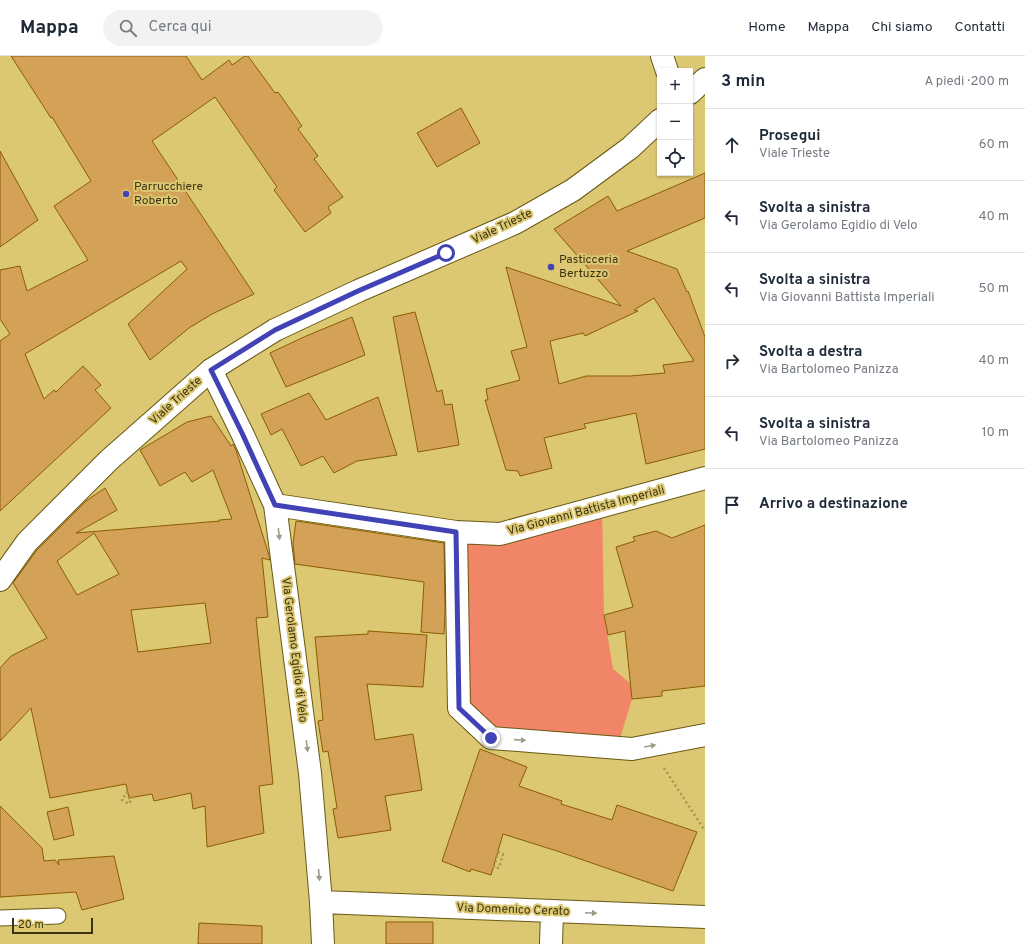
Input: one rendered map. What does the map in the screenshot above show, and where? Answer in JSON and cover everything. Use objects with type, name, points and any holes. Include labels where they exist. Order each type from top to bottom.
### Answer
[{"type":"street","points":[[662,56],[666,68]]},
{"type":"street","points":[[693,90],[705,80]]},
{"type":"street","name":"Viale Trieste","points":[[0,580],[27,542],[109,460],[211,370],[275,330],[358,291],[515,223],[573,190],[630,148],[657,123]]},
{"type":"street","name":"Via Gerolamo Egidio di Velo","points":[[211,370],[275,505],[310,773],[323,944]]},
{"type":"street","name":"Via Giovanni Battista Imperiali","points":[[275,505],[456,532],[500,534],[705,478]]},
{"type":"street","points":[[456,532],[459,708],[491,738],[632,749],[705,736]]},
{"type":"street","name":"Via Domenico Cerato","points":[[321,902],[705,917]]},
{"type":"street","points":[[551,944],[552,911]]},
{"type":"lane","points":[[0,918],[58,916]]},
{"type":"path","points":[[649,746],[705,832]]},
{"type":"path","points":[[128,792],[129,798],[133,797],[128,804],[122,800],[128,792]]},
{"type":"path","points":[[498,852],[503,854],[499,868],[494,867],[498,852]]},
{"type":"shaded area","points":[[602,506],[604,615],[613,669],[631,684],[632,699],[617,748],[491,738],[459,708],[456,532]]},
{"type":"building","points":[[11,56],[186,56],[202,80],[229,60],[232,65],[245,56],[248,56],[275,93],[278,92],[302,126],[298,129],[318,156],[314,159],[343,197],[328,207],[331,213],[305,232],[274,190],[277,187],[215,97],[152,141],[254,294],[212,314],[189,328],[150,360],[128,324],[187,269],[181,261],[25,354],[44,399],[54,390],[56,392],[83,366],[101,385],[95,390],[111,408],[0,511],[0,341],[10,334],[0,319],[0,270],[20,266],[27,291],[88,260],[54,206],[91,181],[52,117],[51,118]]},
{"type":"building","points":[[461,108],[480,143],[437,167],[417,133]]},
{"type":"building","points":[[0,151],[38,220],[0,247]]},
{"type":"building","points":[[705,173],[705,218],[627,251],[677,269],[687,292],[688,291],[705,337],[705,449],[646,464],[636,413],[584,424],[586,428],[544,438],[552,468],[520,476],[518,471],[506,470],[485,400],[488,400],[486,389],[520,380],[511,351],[527,347],[506,267],[621,306],[554,229],[608,196],[617,211]],"holes":[[[654,298],[694,361],[663,365],[665,373],[630,376],[586,376],[559,384],[550,341],[583,333],[585,336],[638,311],[634,310]]]},
{"type":"building","points":[[415,312],[437,392],[442,390],[445,405],[452,404],[459,445],[418,452],[393,317]]},
{"type":"building","points":[[352,317],[365,355],[286,387],[270,353]]},
{"type":"building","points":[[309,393],[326,420],[378,397],[397,455],[357,461],[334,473],[323,456],[301,466],[282,429],[271,435],[261,414]]},
{"type":"building","points":[[211,416],[231,446],[233,444],[270,560],[262,558],[268,617],[256,618],[273,784],[259,786],[264,833],[207,847],[205,806],[193,809],[191,793],[154,801],[152,794],[129,798],[126,784],[50,798],[31,708],[0,741],[0,668],[11,656],[47,638],[13,583],[37,550],[86,501],[105,488],[117,510],[76,533],[232,519],[213,470],[192,482],[185,472],[160,486],[140,450],[187,422]],"holes":[[[94,533],[119,574],[77,595],[57,561]],[[205,603],[211,643],[138,652],[131,610]]]},
{"type":"building","points":[[296,521],[444,543],[444,634],[421,632],[424,582],[295,564],[293,543]]},
{"type":"building","points":[[705,525],[705,686],[662,691],[662,696],[632,699],[625,631],[608,635],[604,615],[633,607],[616,547],[635,541],[633,537],[656,531],[672,538]]},
{"type":"building","points":[[368,631],[427,635],[423,687],[367,684],[375,740],[413,734],[422,790],[385,796],[391,830],[338,838],[333,809],[337,808],[328,751],[323,752],[318,721],[323,720],[315,637],[368,634]]},
{"type":"building","points":[[480,749],[527,767],[519,786],[562,801],[561,804],[612,820],[617,805],[697,832],[673,891],[503,834],[491,875],[471,869],[470,872],[442,861]]},
{"type":"building","points":[[0,806],[42,848],[44,861],[55,860],[59,865],[58,860],[114,856],[124,899],[82,910],[76,892],[0,897]]},
{"type":"building","points":[[68,807],[74,835],[54,840],[47,812]]},
{"type":"building","points":[[386,922],[433,922],[433,944],[386,944]]},
{"type":"building","points":[[199,923],[262,926],[262,944],[198,944]]},
{"type":"place","name":"Parrucchiere Roberto","points":[[126,194]]},
{"type":"place","name":"Pasticceria Bertuzzo","points":[[551,267]]},
{"type":"route","points":[[446,253],[358,291],[275,330],[211,370],[275,505],[456,532],[459,708],[491,738]]}]
